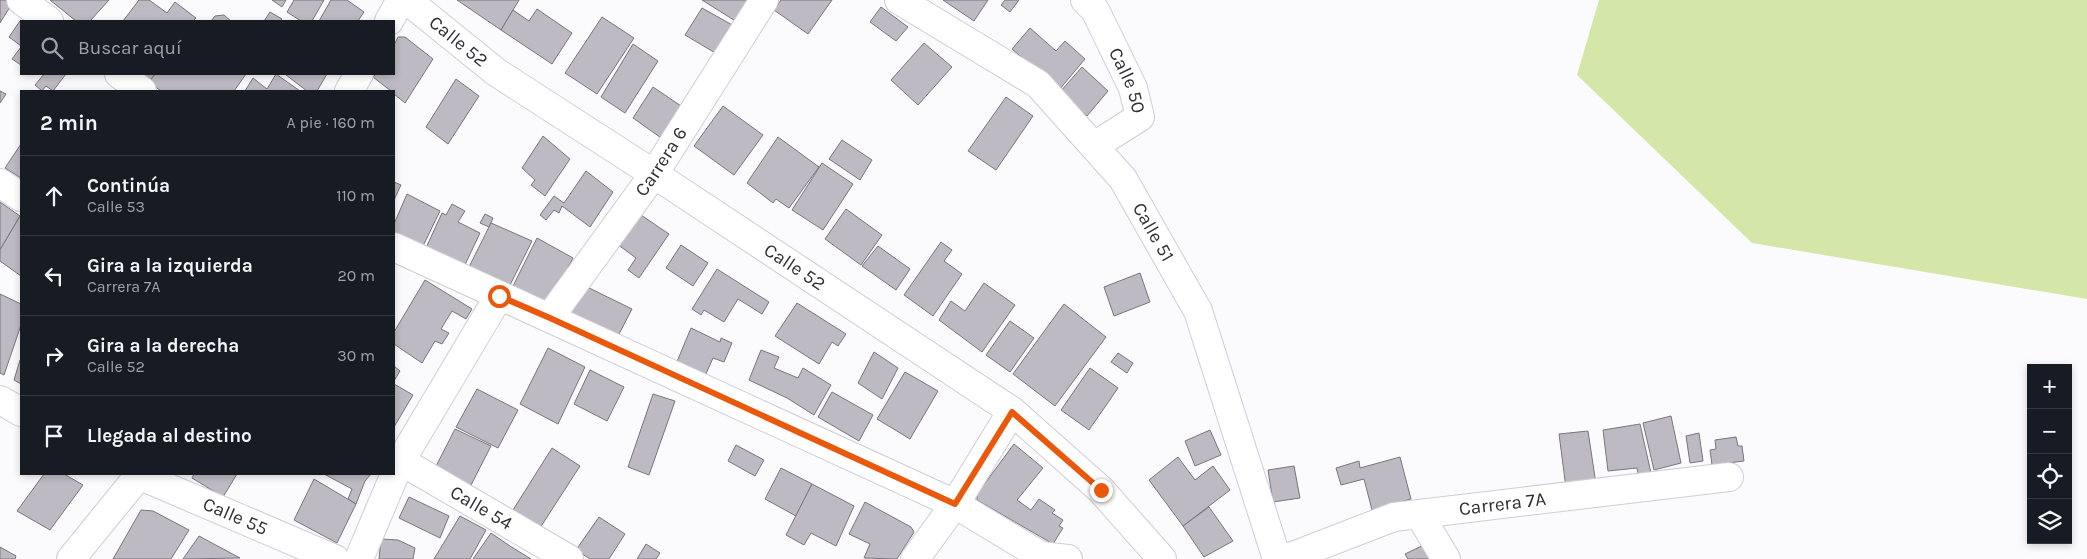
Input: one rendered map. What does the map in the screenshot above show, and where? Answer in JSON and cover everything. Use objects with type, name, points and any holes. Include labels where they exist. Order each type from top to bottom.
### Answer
[{"type":"street","points":[[21,0],[48,20]]},
{"type":"street","points":[[390,20],[401,0]]},
{"type":"street","name":"Calle 52","points":[[407,0],[496,72],[654,174],[1012,412],[1101,490],[1162,559]]},
{"type":"street","name":"Carrera 6","points":[[550,318],[654,174],[764,0]]},
{"type":"street","name":"Calle 51","points":[[899,0],[1038,84],[1124,179],[1198,311],[1277,559]]},
{"type":"street","name":"Calle 50","points":[[1085,0],[1095,10],[1133,88],[1140,117],[1094,146]]},
{"type":"street","points":[[120,75],[141,90]]},
{"type":"street","points":[[350,90],[358,75]]},
{"type":"street","points":[[0,183],[20,197]]},
{"type":"street","points":[[395,247],[955,504],[1041,556],[1068,559]]},
{"type":"street","points":[[397,459],[499,296]]},
{"type":"street","points":[[0,400],[20,411]]},
{"type":"street","points":[[915,559],[955,504],[1012,412]]},
{"type":"street","name":"Calle 54","points":[[397,459],[569,559]]},
{"type":"street","points":[[71,559],[137,475]]},
{"type":"street","name":"Calle 55","points":[[140,475],[335,559]]},
{"type":"street","points":[[360,559],[391,475]]},
{"type":"street","name":"Carrera 7A","points":[[1285,559],[1394,517],[1729,477]]},
{"type":"street","points":[[1419,514],[1446,559]]},
{"type":"green space","points":[[1599,0],[2087,0],[2087,299],[1752,243],[1577,75]]},
{"type":"building","points":[[0,0],[13,2],[0,23]]},
{"type":"building","points":[[50,0],[109,0],[91,20],[75,20]]},
{"type":"building","points":[[139,0],[149,0],[167,13],[175,2],[196,18],[194,20],[124,20]]},
{"type":"building","points":[[272,0],[286,0],[282,7]]},
{"type":"building","points":[[294,0],[324,0],[313,20],[299,20],[287,12]]},
{"type":"building","points":[[331,0],[347,0],[364,12],[359,20],[320,20]]},
{"type":"building","points":[[457,0],[519,0],[501,30]]},
{"type":"building","points":[[702,0],[751,0],[737,22]]},
{"type":"building","points":[[781,0],[832,0],[808,34],[774,10]]},
{"type":"building","points":[[943,0],[988,0],[974,21]]},
{"type":"building","points":[[1005,0],[1019,0],[1010,12],[1001,5]]},
{"type":"building","points":[[881,7],[908,27],[896,41],[870,22]]},
{"type":"building","points":[[702,8],[734,26],[717,54],[685,35]]},
{"type":"building","points":[[537,9],[572,33],[552,64],[501,30],[513,10],[529,21]]},
{"type":"building","points":[[270,12],[282,19],[281,20],[265,20]]},
{"type":"building","points":[[224,15],[230,20],[212,20],[215,16]]},
{"type":"building","points":[[602,17],[634,38],[597,94],[565,73]]},
{"type":"building","points":[[20,21],[20,45],[9,37]]},
{"type":"building","points":[[1030,28],[1056,51],[1065,41],[1085,59],[1059,90],[1012,49]]},
{"type":"building","points":[[398,37],[405,37],[433,59],[405,103],[395,95],[395,90],[390,90],[373,77],[375,75],[395,75],[395,43]]},
{"type":"building","points":[[924,43],[952,67],[918,105],[891,80]]},
{"type":"building","points":[[633,44],[658,61],[625,113],[601,97]]},
{"type":"building","points":[[20,48],[20,64],[12,59]]},
{"type":"building","points":[[1082,67],[1108,91],[1087,116],[1060,92]]},
{"type":"building","points":[[43,75],[65,75],[54,90],[46,86],[41,90],[35,85]]},
{"type":"building","points":[[141,75],[154,75],[149,82]]},
{"type":"building","points":[[154,75],[245,75],[235,90],[160,90],[149,82]]},
{"type":"building","points":[[275,75],[277,75],[299,90],[246,90],[253,78],[267,89]]},
{"type":"building","points":[[286,75],[326,75],[318,90],[306,90]]},
{"type":"building","points":[[456,79],[479,96],[448,144],[426,127]]},
{"type":"building","points":[[653,87],[684,108],[664,140],[633,118]]},
{"type":"building","points":[[0,91],[6,94],[0,103]]},
{"type":"building","points":[[1006,97],[1033,116],[996,170],[968,151]]},
{"type":"building","points":[[723,106],[763,135],[734,175],[694,146]]},
{"type":"building","points":[[543,136],[570,159],[545,196],[531,185],[535,180],[522,168]]},
{"type":"building","points":[[778,137],[819,167],[789,208],[776,199],[773,203],[747,183]]},
{"type":"building","points":[[842,140],[872,160],[860,180],[829,159]]},
{"type":"building","points":[[20,146],[20,177],[5,168]]},
{"type":"building","points":[[822,163],[853,184],[823,230],[792,210]]},
{"type":"building","points":[[586,171],[613,192],[590,227],[562,206],[559,213],[554,210],[546,220],[540,215],[554,196],[564,203]]},
{"type":"building","points":[[395,182],[401,185],[395,198]]},
{"type":"building","points":[[407,194],[440,211],[422,248],[395,234],[395,222]]},
{"type":"building","points":[[0,202],[20,216],[0,250]]},
{"type":"building","points":[[452,204],[465,211],[458,222],[480,233],[463,269],[425,250],[442,213],[446,215]]},
{"type":"building","points":[[846,209],[882,235],[861,265],[825,239]]},
{"type":"building","points":[[635,211],[669,234],[639,278],[628,270],[636,258],[613,241]]},
{"type":"building","points":[[485,214],[493,218],[489,227],[480,223]]},
{"type":"building","points":[[20,216],[20,275],[0,261],[0,250]]},
{"type":"building","points":[[491,223],[532,241],[510,285],[469,267]]},
{"type":"building","points":[[537,238],[573,258],[549,305],[513,286]]},
{"type":"building","points":[[941,242],[952,250],[944,261],[962,274],[933,316],[904,295]]},
{"type":"building","points":[[681,245],[708,263],[693,286],[666,268]]},
{"type":"building","points":[[878,246],[910,269],[896,290],[862,266]]},
{"type":"building","points":[[717,269],[769,302],[762,314],[738,299],[724,322],[704,310],[701,315],[692,309]]},
{"type":"building","points":[[1140,273],[1150,302],[1114,316],[1104,287]]},
{"type":"building","points":[[425,280],[472,309],[466,319],[452,311],[441,329],[449,333],[442,344],[435,341],[422,363],[395,345],[395,330]]},
{"type":"building","points":[[984,283],[1015,305],[982,352],[939,320],[951,301],[965,311]]},
{"type":"building","points":[[581,284],[632,309],[618,336],[567,312]]},
{"type":"building","points":[[0,294],[20,304],[20,328],[4,375],[0,373]]},
{"type":"building","points":[[797,303],[846,334],[838,346],[832,342],[819,364],[775,336]]},
{"type":"building","points":[[1064,304],[1106,337],[1055,406],[1013,374]]},
{"type":"building","points":[[1010,321],[1034,338],[1010,372],[986,355]]},
{"type":"building","points":[[691,328],[720,342],[721,338],[732,343],[724,362],[713,358],[705,376],[676,364]]},
{"type":"building","points":[[548,348],[585,367],[558,424],[520,404]]},
{"type":"building","points":[[761,350],[779,357],[774,368],[798,378],[803,368],[831,385],[814,415],[787,398],[749,380]]},
{"type":"building","points":[[874,352],[898,368],[882,399],[858,383]]},
{"type":"building","points":[[1118,353],[1133,363],[1127,373],[1111,362]]},
{"type":"building","points":[[20,360],[20,383],[14,380]]},
{"type":"building","points":[[395,367],[400,371],[395,379]]},
{"type":"building","points":[[1090,368],[1118,388],[1089,430],[1061,410]]},
{"type":"building","points":[[590,370],[624,387],[607,421],[574,404]]},
{"type":"building","points":[[905,372],[938,391],[910,439],[877,419]]},
{"type":"building","points":[[395,385],[413,395],[395,425]]},
{"type":"building","points":[[477,389],[518,410],[498,448],[456,427]]},
{"type":"building","points":[[832,392],[873,415],[859,441],[818,417]]},
{"type":"building","points":[[653,394],[675,401],[649,475],[628,467]]},
{"type":"building","points":[[1671,416],[1681,463],[1654,470],[1643,423]]},
{"type":"building","points":[[1640,424],[1651,473],[1638,474],[1637,468],[1608,471],[1603,430]]},
{"type":"building","points":[[455,429],[491,446],[470,487],[434,470]]},
{"type":"building","points":[[1210,430],[1221,455],[1195,466],[1185,441]]},
{"type":"building","points":[[1588,431],[1596,484],[1566,488],[1559,434]]},
{"type":"building","points":[[1699,433],[1703,461],[1690,463],[1686,436]]},
{"type":"building","points":[[1736,437],[1738,446],[1742,446],[1744,461],[1712,465],[1710,450],[1716,449],[1715,440]]},
{"type":"building","points":[[1014,444],[1043,468],[1017,500],[1031,510],[1039,499],[1055,510],[1052,513],[1063,520],[1059,526],[1063,528],[1053,544],[977,500],[977,494]]},
{"type":"building","points":[[736,445],[764,460],[755,476],[728,461]]},
{"type":"building","points":[[552,448],[580,466],[540,528],[513,510]]},
{"type":"building","points":[[1178,457],[1195,480],[1213,466],[1230,490],[1183,526],[1149,480]]},
{"type":"building","points":[[1400,457],[1411,499],[1372,510],[1364,479],[1341,485],[1336,468],[1359,461],[1360,468]]},
{"type":"building","points":[[1294,466],[1300,498],[1273,502],[1268,470]]},
{"type":"building","points":[[781,468],[812,484],[796,516],[765,499]]},
{"type":"building","points":[[43,475],[66,475],[83,485],[50,530],[17,511]]},
{"type":"building","points":[[194,475],[236,475],[223,497],[192,478]]},
{"type":"building","points":[[326,475],[370,475],[365,481],[356,504],[348,499],[352,489]]},
{"type":"building","points":[[314,479],[356,504],[337,543],[294,520]]},
{"type":"building","points":[[812,484],[854,506],[836,546],[811,533],[804,545],[786,535]]},
{"type":"building","points":[[409,497],[449,516],[440,538],[399,518]]},
{"type":"building","points":[[865,502],[911,527],[914,532],[897,559],[864,558],[870,544],[849,534]]},
{"type":"building","points":[[1209,507],[1233,541],[1204,557],[1183,526]]},
{"type":"building","points":[[141,510],[153,511],[189,530],[171,559],[113,559]]},
{"type":"building","points":[[460,516],[486,530],[470,559],[434,559]]},
{"type":"building","points":[[599,517],[625,534],[609,559],[590,559],[576,550]]},
{"type":"building","points":[[491,533],[510,546],[531,559],[473,559]]},
{"type":"building","points":[[199,536],[212,543],[240,558],[183,559]]},
{"type":"building","points":[[381,539],[398,540],[415,548],[413,559],[379,559]]},
{"type":"building","points":[[1428,543],[1437,559],[1408,559],[1405,554]]},
{"type":"building","points":[[646,544],[660,553],[656,559],[637,559]]},
{"type":"building","points":[[0,547],[16,556],[15,559],[0,559]]},
{"type":"route","points":[[499,296],[955,504],[1012,412],[1101,490]]}]
